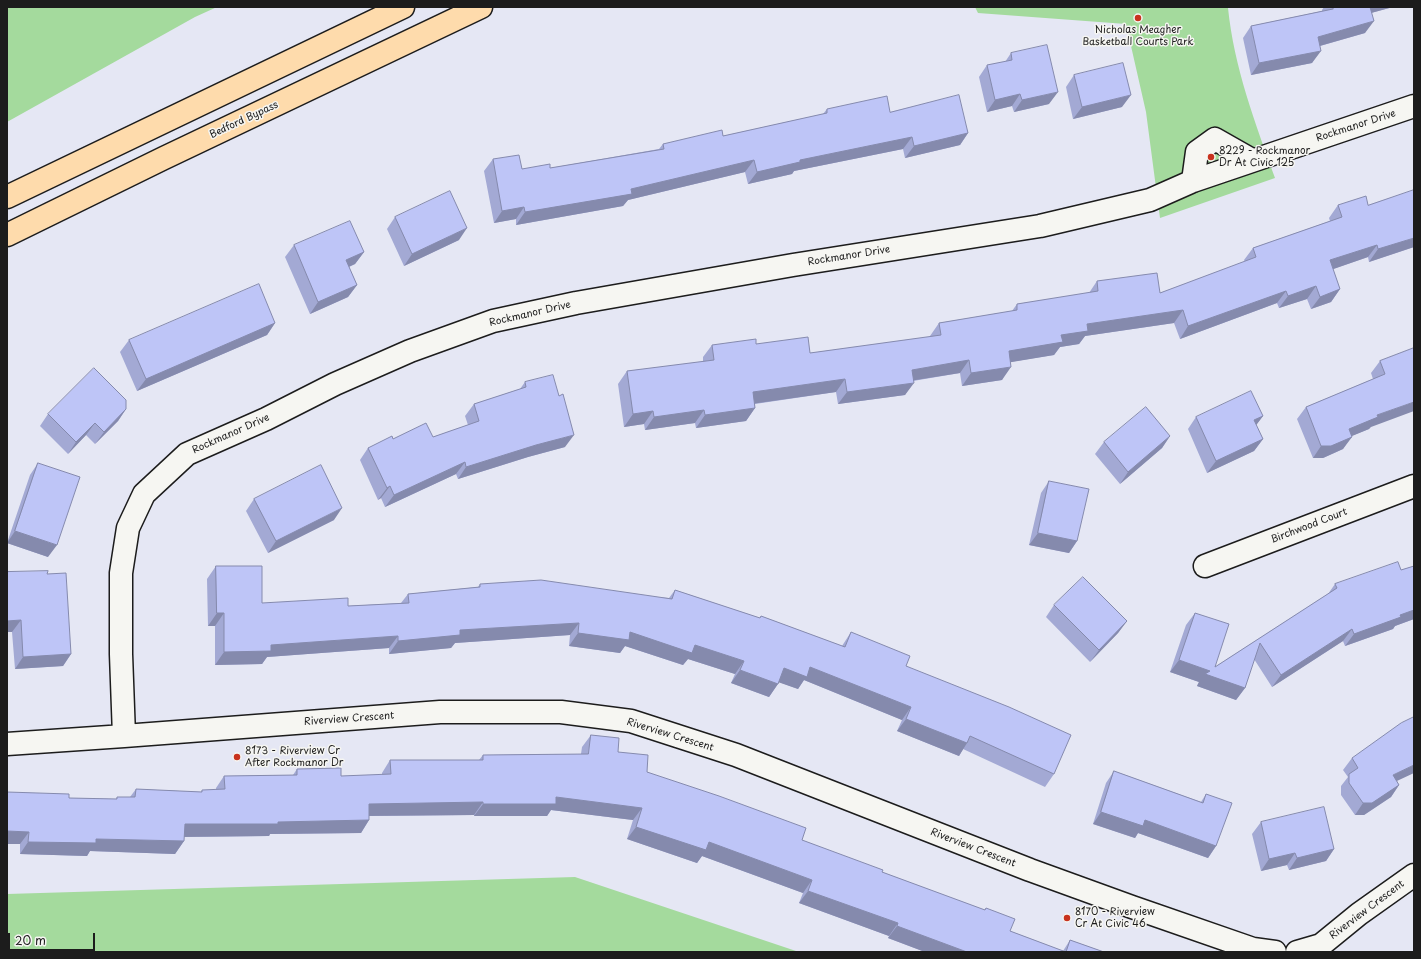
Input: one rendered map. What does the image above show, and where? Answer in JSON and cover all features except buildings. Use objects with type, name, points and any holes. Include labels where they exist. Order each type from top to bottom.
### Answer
[{"type":"highway","points":[[7,197],[403,7]]},
{"type":"highway","name":"Bedford Bypass","points":[[7,235],[164,158],[482,7]]},
{"type":"street","name":"Rockmanor Drive","points":[[124,736],[121,654],[121,573],[128,528],[144,494],[187,454],[266,419],[335,384],[410,351],[493,321],[576,303],[793,265],[1040,226],[1150,200],[1193,181],[1414,106]]},
{"type":"street","points":[[1193,181],[1197,152],[1215,139],[1252,160]]},
{"type":"street","name":"Birchwood Court","points":[[1204,566],[1414,486]]},
{"type":"street","name":"Riverview Crescent","points":[[7,744],[440,712],[561,712],[631,721],[736,755],[1030,870],[1253,949],[1275,952]]},
{"type":"street","name":"Riverview Crescent","points":[[1297,952],[1321,945],[1359,914],[1414,875]]},
{"type":"green space","points":[[7,7],[217,7],[195,17],[7,122]]},
{"type":"green space","points":[[975,7],[1229,7],[1231,30],[1240,73],[1253,116],[1275,178],[1160,218],[1146,112],[1126,24],[978,13]]},
{"type":"green space","points":[[575,877],[799,952],[7,952],[7,894]]},
{"type":"place","name":"Nicholas Meagher Basketball Courts Park","points":[[1138,18]]},
{"type":"place","name":"8229 - Rockmanor Dr At Civic 125","points":[[1211,157]]},
{"type":"place","name":"8173 - Riverview Cr After Rockmanor Dr","points":[[237,757]]},
{"type":"place","name":"8170 - Riverview Cr At Civic 46","points":[[1067,918]]}]
